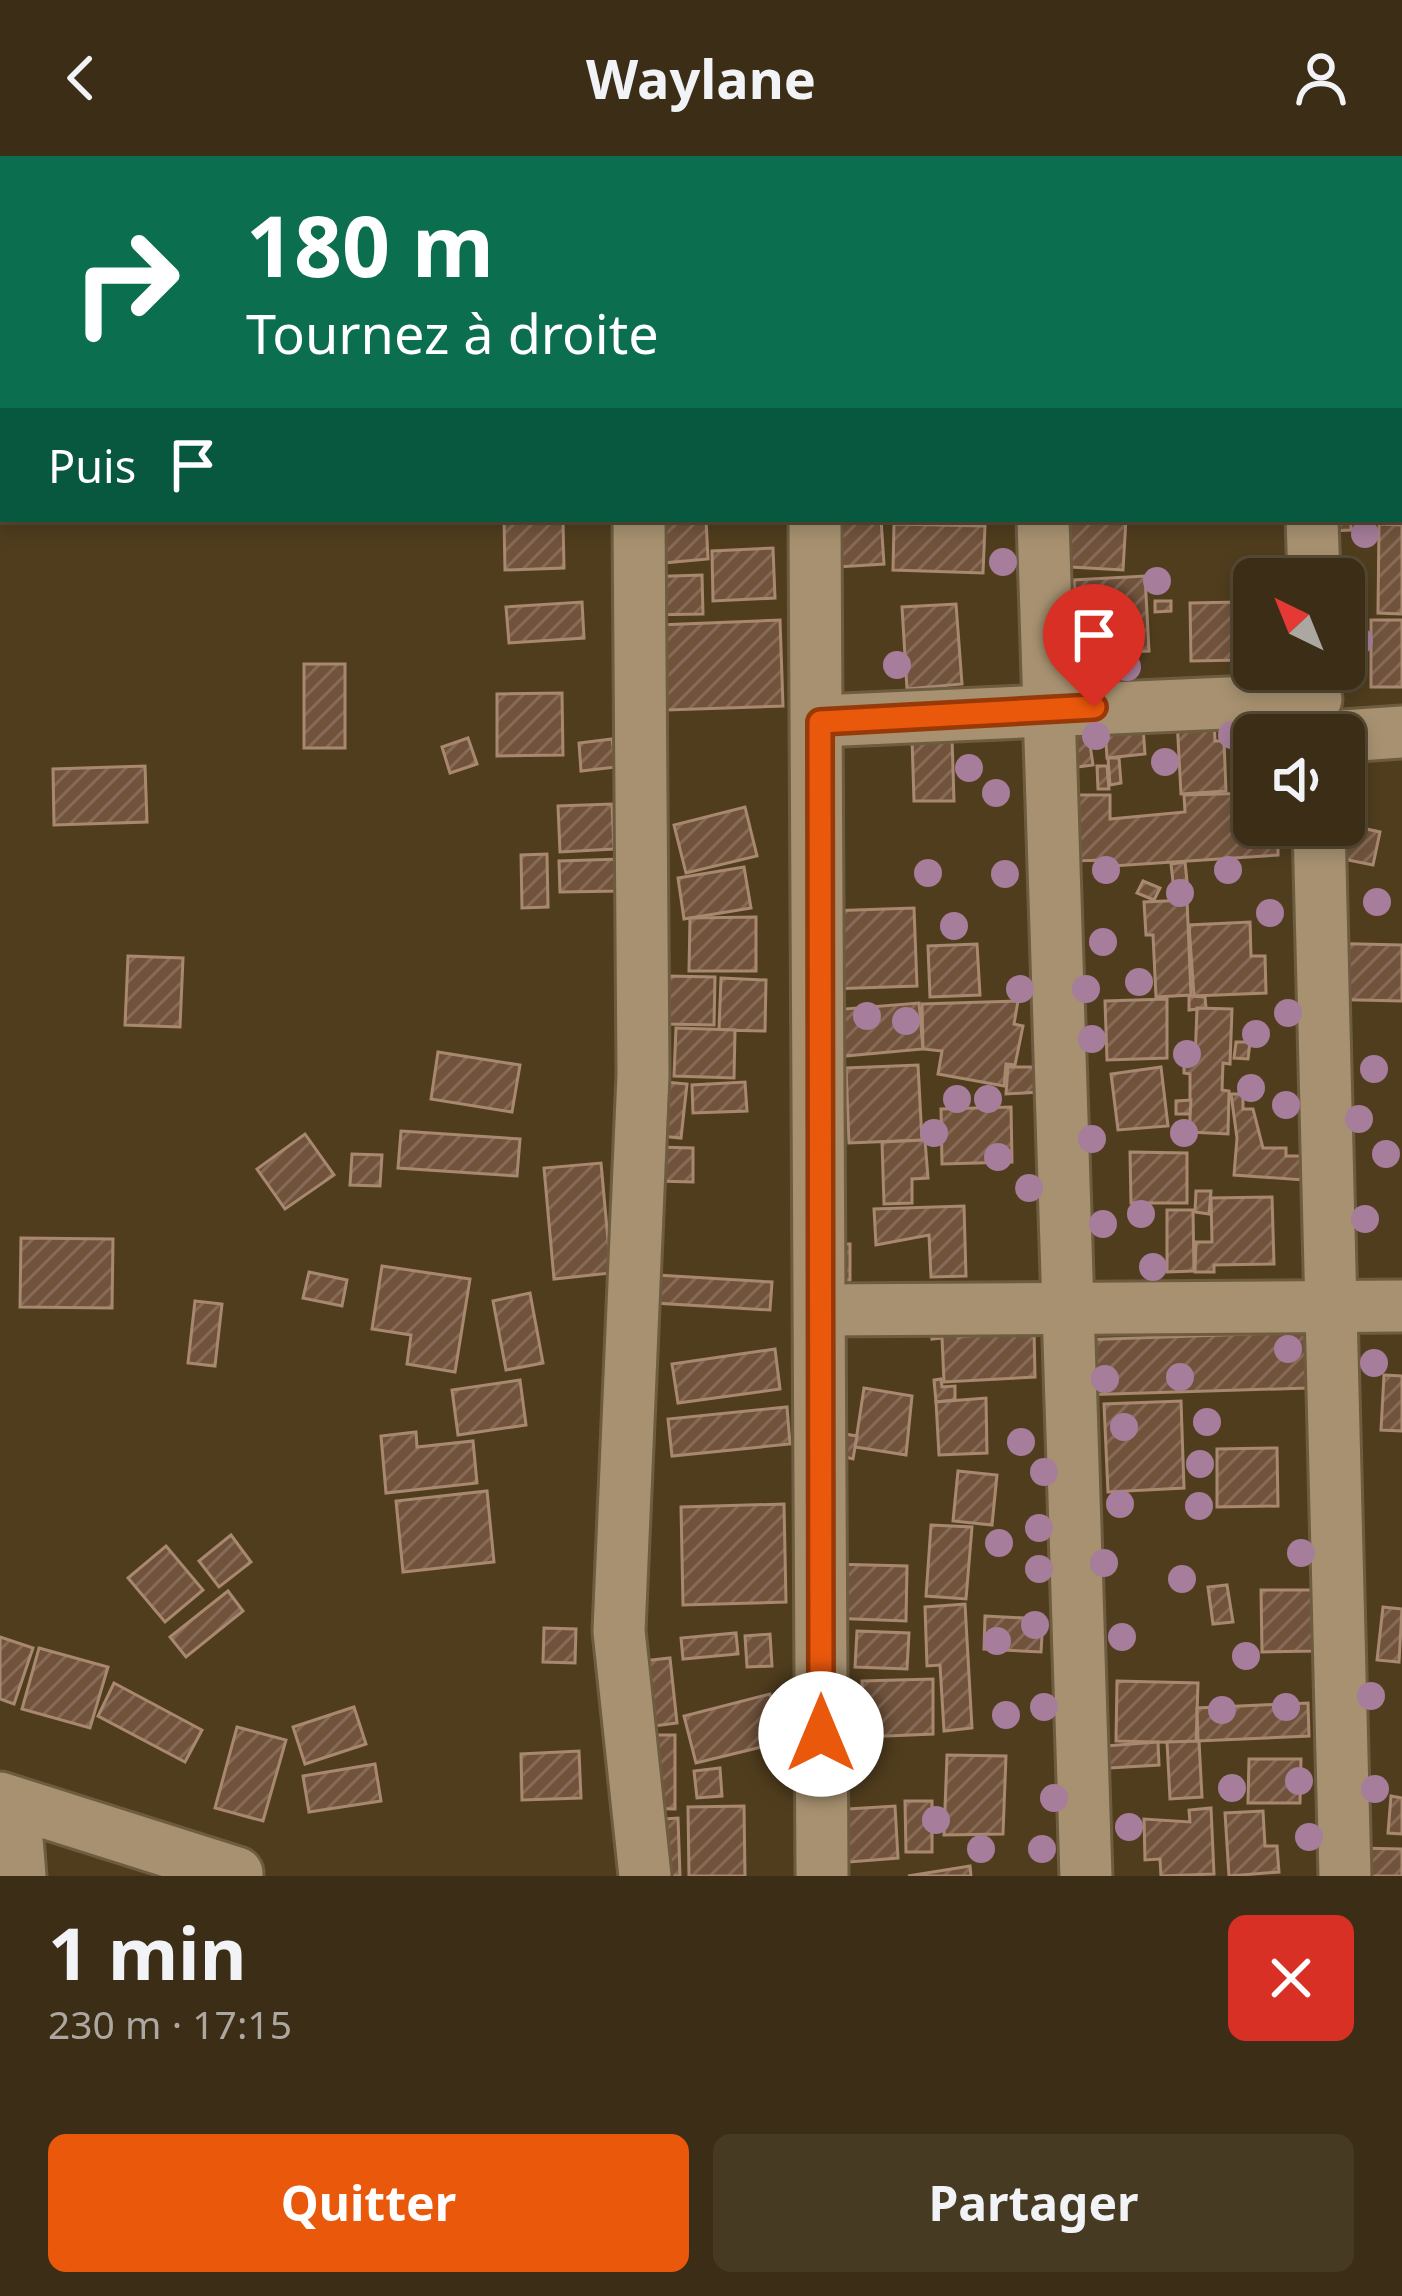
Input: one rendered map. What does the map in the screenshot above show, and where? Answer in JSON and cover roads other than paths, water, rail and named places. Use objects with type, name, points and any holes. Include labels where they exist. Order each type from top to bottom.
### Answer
[{"type":"street","points":[[640,522],[643,1075],[619,1631],[645,1876]]},
{"type":"street","points":[[815,522],[820,722],[821,1876]]},
{"type":"street","points":[[1043,522],[1087,1876]]},
{"type":"street","points":[[1312,522],[1313,558]]},
{"type":"street","points":[[820,722],[1050,709],[1323,710],[1402,732]]},
{"type":"street","points":[[1319,846],[1345,1876]]},
{"type":"street","points":[[820,1310],[1402,1306]]},
{"type":"street","points":[[20,1876],[7,1800],[237,1873]]}]
